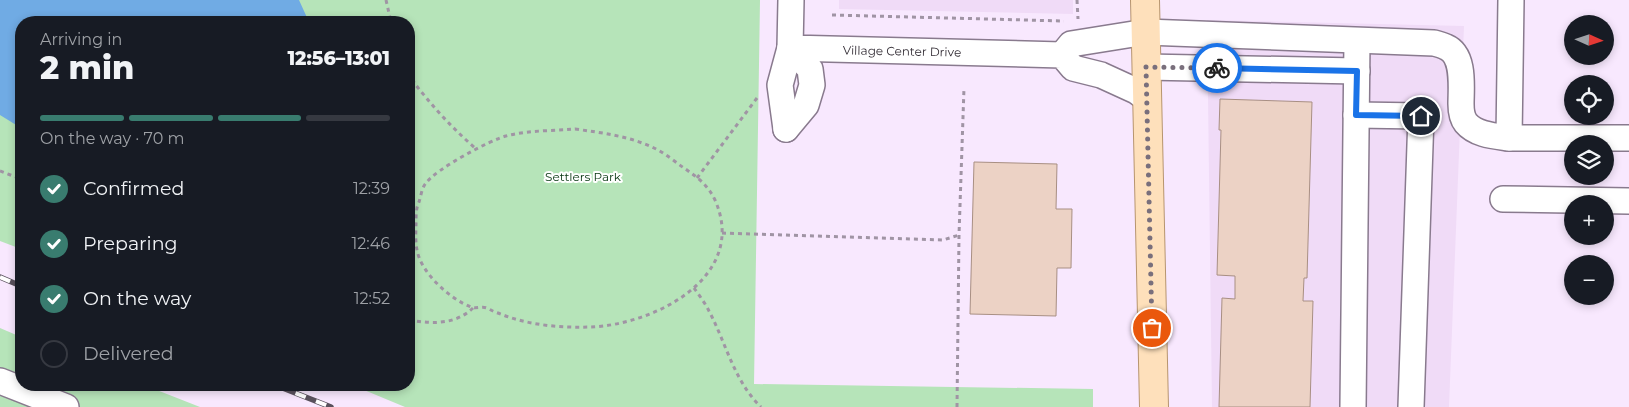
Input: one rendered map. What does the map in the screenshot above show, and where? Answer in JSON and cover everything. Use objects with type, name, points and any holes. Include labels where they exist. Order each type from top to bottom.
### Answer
[{"type":"main road","points":[[1145,0],[1154,407]]},
{"type":"street","name":"Village Center Drive","points":[[791,0],[790,48],[1062,56]]},
{"type":"street","points":[[1509,138],[1511,0]]},
{"type":"street","points":[[1147,98],[1101,75],[1073,68],[1062,56],[1071,44],[1146,32],[1434,43],[1447,47],[1457,58],[1460,70],[1461,110],[1465,122],[1474,129],[1490,136],[1509,138],[1629,138]]},
{"type":"street","points":[[1352,407],[1357,41]]},
{"type":"street","points":[[1146,67],[1357,71]]},
{"type":"street","points":[[1356,115],[1421,116],[1411,407]]},
{"type":"street","points":[[1504,199],[1629,201]]},
{"type":"street","points":[[0,382],[15,388]]},
{"type":"street","points":[[24,391],[66,407]]},
{"type":"path","points":[[386,0],[390,16]]},
{"type":"path","points":[[1077,0],[1078,22],[1086,22]]},
{"type":"path","points":[[832,15],[1068,21]]},
{"type":"path","points":[[415,84],[455,130],[476,149]]},
{"type":"path","points":[[957,407],[959,234],[964,88]]},
{"type":"path","points":[[697,178],[759,95]]},
{"type":"path","points":[[575,130],[614,134],[655,148],[697,178],[710,190],[720,211],[722,233],[717,260],[707,275],[694,288],[671,304],[642,317],[608,326],[588,328],[546,326],[510,318],[485,307],[473,308],[449,295],[428,274],[417,251],[417,207],[426,183],[446,167],[476,149],[506,136],[534,132],[575,130]]},
{"type":"path","points":[[0,171],[15,177]]},
{"type":"path","points":[[722,233],[943,240],[959,234]]},
{"type":"path","points":[[694,288],[709,309],[738,376],[752,399],[761,407]]},
{"type":"path","points":[[415,321],[428,323],[446,322],[465,316],[473,308]]},
{"type":"shaded area","points":[[839,0],[1073,0],[1073,14],[839,9]]},
{"type":"shaded area","points":[[1207,20],[1464,26],[1449,407],[1212,407]]},
{"type":"green space","name":"Settlers Park","points":[[0,0],[760,0],[754,384],[1093,389],[1093,407],[405,407],[366,391],[415,391],[415,16],[15,16],[15,247],[0,241]]},
{"type":"green space","points":[[0,328],[15,334],[15,391],[159,391],[200,407],[0,407]]},
{"type":"water","points":[[0,0],[299,0],[306,16],[15,16],[15,124],[0,115]]},
{"type":"building","points":[[1220,99],[1312,102],[1307,278],[1304,278],[1303,301],[1313,301],[1310,407],[1219,407],[1222,298],[1235,299],[1235,276],[1217,275],[1221,130],[1219,130]]},
{"type":"building","points":[[974,162],[1057,164],[1056,209],[1072,209],[1071,268],[1057,268],[1056,316],[970,314]]},
{"type":"railway","points":[[0,277],[15,283]]},
{"type":"railway","points":[[290,391],[331,407]]},
{"type":"way so far","points":[[1152,328],[1146,67],[1217,68]]},
{"type":"route","points":[[1217,68],[1357,71],[1356,115],[1421,116]]}]
